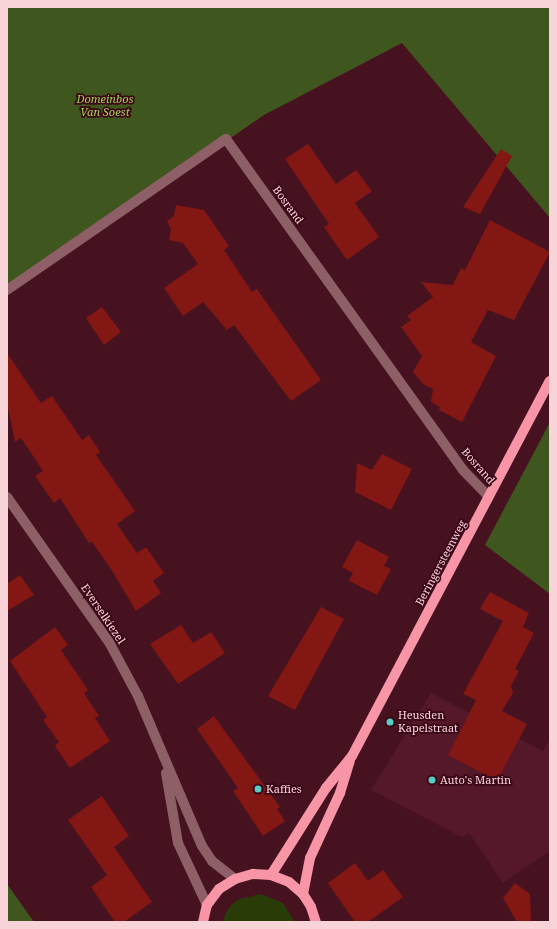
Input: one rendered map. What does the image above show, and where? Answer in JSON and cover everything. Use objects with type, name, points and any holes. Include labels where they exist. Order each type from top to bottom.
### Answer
[{"type":"main road","name":"Beringersteenweg","points":[[303,894],[310,858],[340,793],[352,756],[550,381]]},
{"type":"main road","name":"Beringersteenweg","points":[[271,875],[326,788],[352,756]]},
{"type":"main road","points":[[203,922],[208,905],[219,890],[235,879],[253,874],[271,875],[289,882],[303,894],[311,907],[316,922]]},
{"type":"street","name":"Bosrand","points":[[7,290],[226,139],[463,470],[489,497]]},
{"type":"street","name":"Everselkiezel","points":[[7,497],[109,642],[138,696],[202,846],[212,861],[235,879]]},
{"type":"street","name":"Everselkiezel","points":[[163,753],[178,843],[208,905]]},
{"type":"shaded area","points":[[431,693],[543,751],[550,739],[550,851],[503,883],[469,833],[462,837],[371,790]]},
{"type":"green space","name":"Domeinbos Van Soest","points":[[7,7],[550,7],[550,218],[402,43],[264,115],[7,293]]},
{"type":"green space","points":[[550,422],[550,594],[485,545]]},
{"type":"green space","points":[[7,884],[34,922],[7,922]]},
{"type":"green space","points":[[261,894],[283,903],[295,922],[222,922],[229,907],[239,899]]},
{"type":"building","points":[[308,144],[336,184],[356,170],[372,191],[355,203],[379,237],[347,260],[324,227],[329,224],[285,159]]},
{"type":"building","points":[[501,149],[512,156],[480,214],[463,207]]},
{"type":"building","points":[[176,205],[204,210],[229,246],[224,250],[252,292],[257,289],[321,380],[291,401],[234,325],[227,330],[203,302],[183,316],[164,288],[198,264],[183,243],[169,240],[171,229],[167,221],[174,216]]},
{"type":"building","points":[[490,220],[550,252],[514,320],[488,310],[471,342],[496,356],[462,422],[439,410],[440,407],[431,402],[433,389],[423,384],[413,372],[422,356],[401,327],[411,320],[407,316],[433,297],[421,282],[453,285],[461,268],[465,270]]},
{"type":"building","points":[[102,307],[121,332],[104,345],[86,318]]},
{"type":"building","points":[[7,353],[41,403],[52,396],[82,440],[89,435],[100,452],[96,455],[135,511],[117,524],[137,553],[146,547],[164,573],[153,581],[161,593],[136,611],[111,569],[92,542],[89,543],[60,498],[54,503],[35,476],[43,471],[21,438],[15,442],[7,403]]},
{"type":"building","points":[[382,454],[412,469],[391,510],[355,492],[357,463],[372,470]]},
{"type":"building","points":[[357,540],[389,557],[384,566],[391,569],[377,595],[349,581],[353,573],[342,567]]},
{"type":"building","points":[[20,575],[34,595],[7,611],[7,584]]},
{"type":"building","points":[[490,592],[529,613],[523,627],[534,633],[515,669],[519,671],[511,686],[513,693],[502,711],[527,724],[497,781],[448,755],[476,700],[463,694],[503,621],[480,609]]},
{"type":"building","points":[[321,607],[344,619],[295,710],[268,696]]},
{"type":"building","points":[[181,625],[193,643],[211,632],[225,653],[178,684],[150,644]]},
{"type":"building","points":[[55,627],[68,645],[61,650],[88,690],[84,693],[99,716],[95,718],[110,741],[70,768],[55,746],[59,742],[43,720],[47,717],[10,661]]},
{"type":"building","points":[[214,716],[280,807],[277,809],[285,821],[263,836],[233,791],[238,788],[197,729]]},
{"type":"building","points":[[102,796],[129,836],[114,847],[152,902],[124,922],[115,922],[91,887],[107,875],[68,820]]},
{"type":"building","points":[[355,863],[368,881],[383,870],[403,897],[368,922],[355,922],[328,883]]},
{"type":"building","points":[[515,883],[530,894],[531,922],[517,922],[503,898]]},
{"type":"place","name":"Heusden Kapelstraat","points":[[390,722]]},
{"type":"place","name":"Auto's Martin","points":[[432,780]]},
{"type":"place","name":"Kaffies","points":[[258,789]]}]
